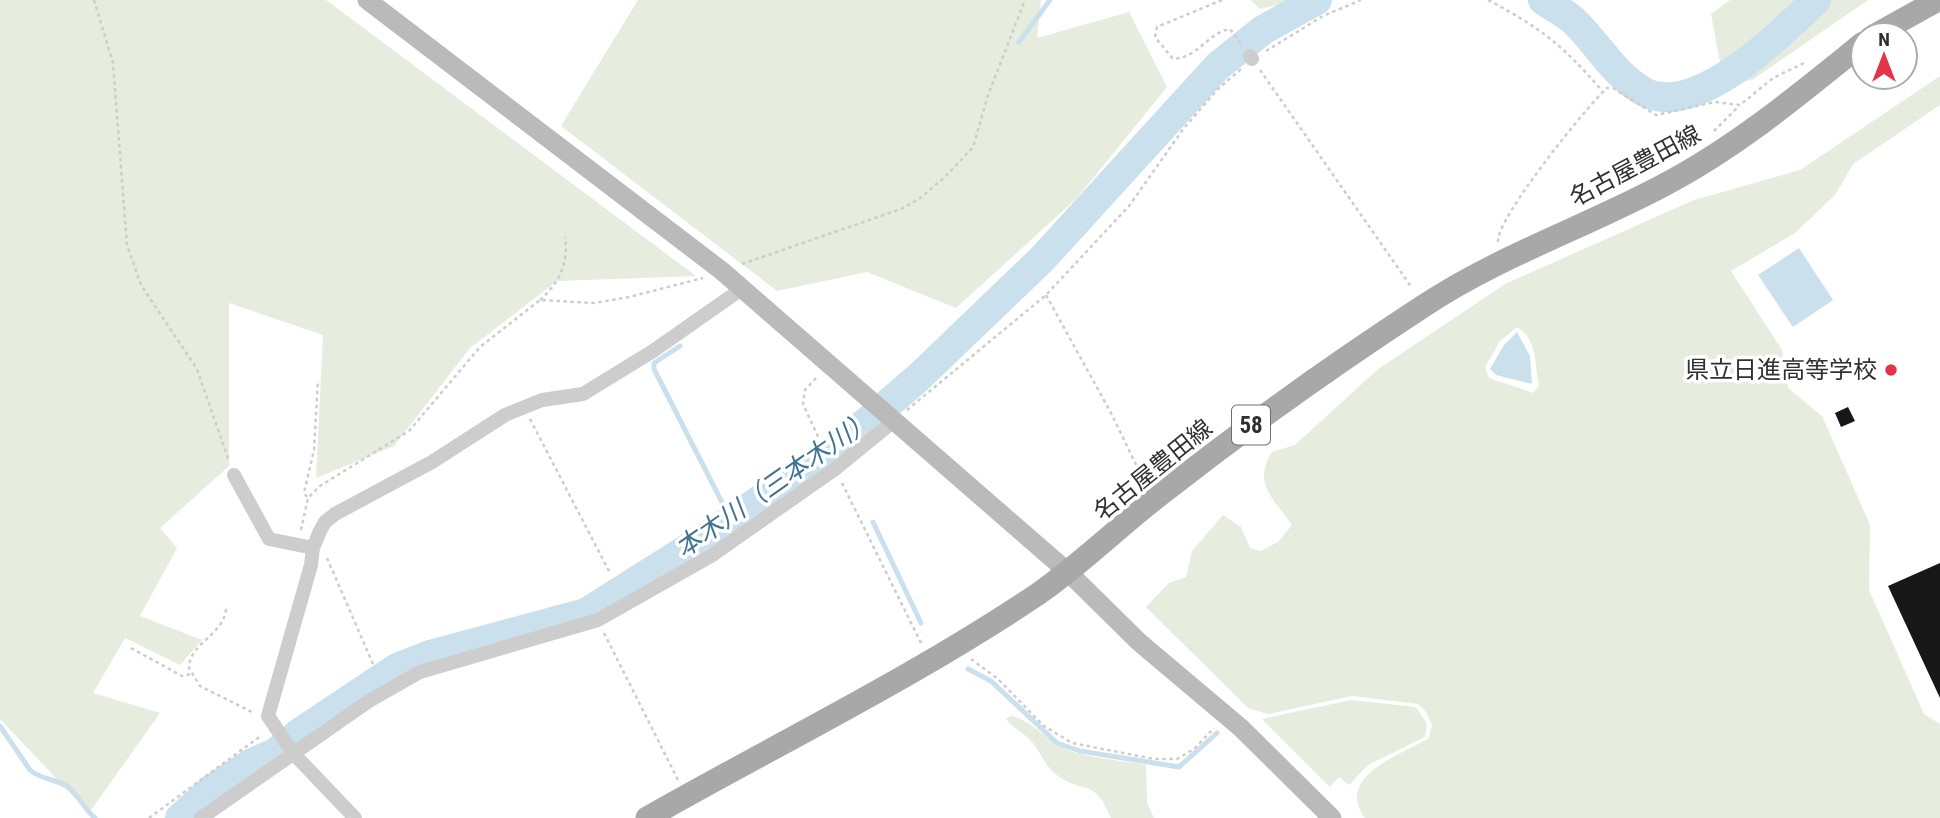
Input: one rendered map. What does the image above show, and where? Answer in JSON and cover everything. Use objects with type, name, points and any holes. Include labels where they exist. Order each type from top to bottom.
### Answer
[{"type":"main road","points":[[1900,21],[1938,0]]},
{"type":"main road","name":"名古屋豊田線","points":[[647,818],[962,645],[1069,573],[1153,500],[1275,407],[1424,305],[1500,263],[1675,179],[1753,130],[1849,54]]},
{"type":"street","points":[[367,0],[743,288],[1069,573],[1139,642],[1226,715],[1332,818]]},
{"type":"street","points":[[306,547],[325,522],[335,514],[378,494],[505,415],[542,400],[583,394],[653,351],[743,288]]},
{"type":"street","points":[[201,818],[369,701],[419,672],[597,620],[711,556],[894,420]]},
{"type":"street","points":[[234,475],[269,539],[306,547]]},
{"type":"street","points":[[306,547],[311,565],[272,723],[293,753],[355,818]]},
{"type":"path","points":[[94,0],[113,62],[127,246],[134,272],[197,369],[234,475]]},
{"type":"path","points":[[540,300],[575,304],[617,299],[722,271],[901,209],[919,199],[945,177],[973,147],[988,96],[1025,0]]},
{"type":"path","points":[[1222,0],[1157,27],[1155,37],[1173,59],[1189,58],[1222,30],[1230,29],[1234,34]]},
{"type":"path","points":[[894,420],[1046,295],[1129,206],[1208,99],[1251,57],[1323,16],[1362,0]]},
{"type":"path","points":[[1488,0],[1528,21],[1568,51],[1603,92]]},
{"type":"path","points":[[1251,57],[1424,305]]},
{"type":"path","points":[[1500,263],[1497,234],[1503,222],[1529,184],[1603,92],[1613,88],[1656,115],[1715,102],[1740,104],[1797,64],[1815,60],[1832,68]]},
{"type":"path","points":[[373,664],[324,551],[306,547],[301,525],[308,498],[330,478],[409,431],[480,347],[555,287],[564,267],[565,237]]},
{"type":"path","points":[[1046,295],[1111,413],[1153,500]]},
{"type":"path","points":[[830,364],[805,390],[802,397],[819,442],[931,662]]},
{"type":"path","points":[[308,498],[304,494],[314,450],[318,380]]},
{"type":"path","points":[[524,407],[610,573]]},
{"type":"path","points":[[149,818],[272,723],[200,686],[192,674],[189,663],[192,656],[221,626],[226,609]]},
{"type":"path","points":[[597,620],[686,796]]},
{"type":"path","points":[[962,645],[970,658],[998,679],[1044,726],[1059,738],[1092,749],[1154,759],[1177,759],[1194,749],[1226,715]]},
{"type":"path","points":[[131,648],[182,676],[192,674]]},
{"type":"shaded area","points":[[0,0],[326,0],[696,276],[557,281],[470,348],[394,446],[316,478],[323,335],[229,303],[229,466],[160,528],[177,548],[140,616],[202,640],[180,665],[125,638],[93,693],[160,713],[89,813],[0,719]]},
{"type":"shaded area","points":[[638,0],[1041,0],[1037,38],[1129,12],[1167,87],[1077,198],[956,308],[867,272],[777,291],[561,126]]},
{"type":"shaded area","points":[[1250,0],[1298,0],[1260,9]]},
{"type":"shaded area","points":[[1730,0],[1868,0],[1752,80],[1724,84],[1711,14]]},
{"type":"shaded area","points":[[1940,76],[1940,105],[1853,164],[1835,195],[1795,233],[1731,271],[1782,350],[1788,388],[1822,416],[1870,525],[1869,590],[1924,714],[1940,724],[1940,818],[1365,818],[1358,803],[1358,790],[1364,779],[1388,760],[1429,738],[1432,725],[1426,712],[1418,704],[1352,696],[1268,714],[1248,708],[1146,607],[1169,583],[1186,577],[1192,551],[1223,515],[1241,527],[1250,548],[1261,551],[1278,542],[1292,525],[1272,499],[1265,482],[1266,463],[1272,452],[1295,445],[1377,370],[1505,284],[1694,200],[1800,170]],"holes":[[[1517,327],[1529,338],[1539,385],[1533,393],[1489,378],[1485,367],[1500,341]]]},
{"type":"shaded area","points":[[1351,700],[1416,707],[1427,724],[1425,737],[1368,765],[1349,785],[1339,777],[1330,787],[1262,719]]},
{"type":"shaded area","points":[[1010,716],[1025,721],[1066,749],[1095,757],[1146,765],[1147,803],[1154,818],[1111,818],[1094,792],[1068,782],[1053,772],[1031,741],[1008,722],[1006,719]]},
{"type":"water","points":[[1799,248],[1833,300],[1793,327],[1758,275]]},
{"type":"water","points":[[1517,332],[1530,356],[1532,384],[1496,375],[1490,369],[1504,345]]},
{"type":"building","points":[[1848,407],[1855,421],[1841,427],[1835,413]]},
{"type":"building","points":[[1940,563],[1940,698],[1888,586]]},
{"type":"waterway","points":[[1019,42],[1050,0]]},
{"type":"waterway","name":"本木川（三本木川）","points":[[180,818],[212,789],[252,763],[275,753],[298,734],[397,668],[430,655],[586,613],[703,539],[841,444],[918,378],[1042,259],[1218,66],[1263,30],[1317,0]]},
{"type":"waterway","name":"本木川（三本木川）","points":[[1543,0],[1574,21],[1631,83],[1641,90],[1662,97],[1685,95],[1710,85],[1734,70],[1759,52],[1816,0]]},
{"type":"waterway","points":[[680,346],[654,363],[654,369],[731,520]]},
{"type":"waterway","points":[[873,522],[921,623]]},
{"type":"waterway","points":[[968,669],[991,681],[1057,743],[1080,751],[1179,767],[1217,733]]},
{"type":"waterway","points":[[0,726],[30,770],[68,787],[95,818]]},
{"type":"place","name":"県立日進高等学校","points":[[1891,370]]}]
